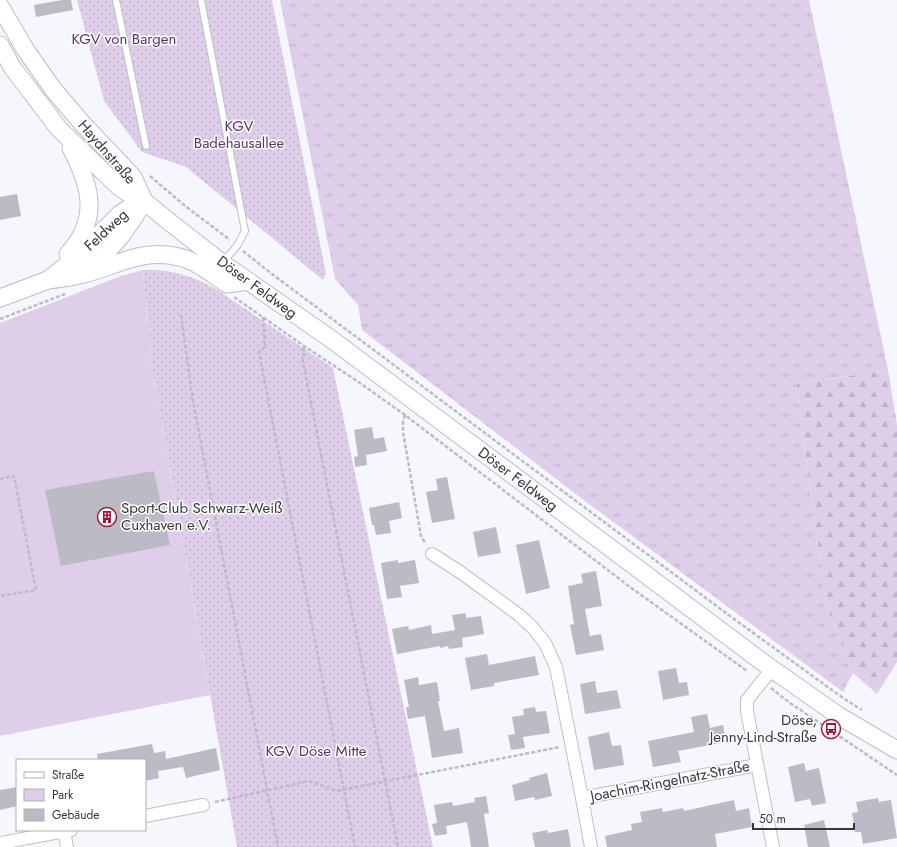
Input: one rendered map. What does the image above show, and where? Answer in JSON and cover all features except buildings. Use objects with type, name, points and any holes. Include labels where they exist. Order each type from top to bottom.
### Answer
[{"type":"street","name":"Haydnstraße","points":[[0,6],[21,42],[53,89],[81,122],[133,177],[144,201]]},
{"type":"street","name":"Haydnstraße","points":[[0,45],[12,67],[66,137],[118,186],[131,195],[144,201]]},
{"type":"street","points":[[48,280],[78,242],[88,221],[89,204],[87,185],[81,168],[66,137]]},
{"type":"street","name":"Döser Feldweg","points":[[144,201],[222,263],[406,395],[767,675],[897,750]]},
{"type":"street","name":"Feldweg","points":[[76,276],[101,258],[119,240],[144,201]]},
{"type":"street","name":"Feldweg","points":[[0,298],[48,280],[76,258],[120,214],[132,206],[144,201]]},
{"type":"street","points":[[48,280],[76,276],[129,259],[159,254],[180,257],[191,261],[228,284],[248,281]]},
{"type":"street","name":"Joachim-Ringelnatz-Straße","points":[[432,554],[460,572],[519,615],[546,643],[556,667],[591,847]]},
{"type":"street","points":[[767,675],[747,700],[747,711],[773,847]]},
{"type":"street","name":"Joachim-Ringelnatz-Straße","points":[[582,798],[757,765]]},
{"type":"street","points":[[146,816],[203,805]]},
{"type":"street","points":[[0,844],[68,831],[67,847]]},
{"type":"lane","points":[[116,0],[146,146]]},
{"type":"lane","points":[[201,0],[245,231],[237,246],[222,263]]},
{"type":"path","points":[[148,174],[195,214],[272,274],[734,619],[843,698],[867,713]]},
{"type":"path","points":[[181,315],[194,408],[278,847]]},
{"type":"path","points":[[355,847],[259,352],[265,347],[262,316],[405,415],[630,587],[767,675],[790,703],[897,775]]},
{"type":"path","points":[[304,346],[303,362],[384,782],[398,847]]},
{"type":"path","points":[[405,415],[403,421],[403,432],[421,536],[432,554]]},
{"type":"path","points":[[0,479],[14,476],[36,590],[0,596]]},
{"type":"path","points":[[203,805],[309,781],[336,791],[344,790],[572,745]]},
{"type":"green space","name":"KGV Badehausallee","points":[[77,0],[272,0],[326,274],[323,280],[186,167],[142,152],[104,101]]},
{"type":"green space","points":[[280,0],[809,0],[888,370],[796,384],[826,604],[853,673],[843,692],[577,495],[362,330],[358,305],[335,279]]},
{"type":"green space","points":[[143,270],[152,366],[210,695],[0,736],[0,323],[121,276]]},
{"type":"green space","name":"KGV Döse Mitte","points":[[143,270],[180,274],[196,279],[213,287],[333,368],[433,847],[237,847],[152,366]]},
{"type":"green space","points":[[888,370],[897,425],[897,662],[877,694],[853,673],[826,604],[796,384]]},
{"type":"place","name":"Sport-Club Schwarz-Weiß Cuxhaven e.V.","points":[[107,517]]},
{"type":"place","name":"Döse, Jenny-Lind-Straße","points":[[831,729]]},
{"type":"park label","name":"KGV von Bargen","points":[[124,39]]}]
